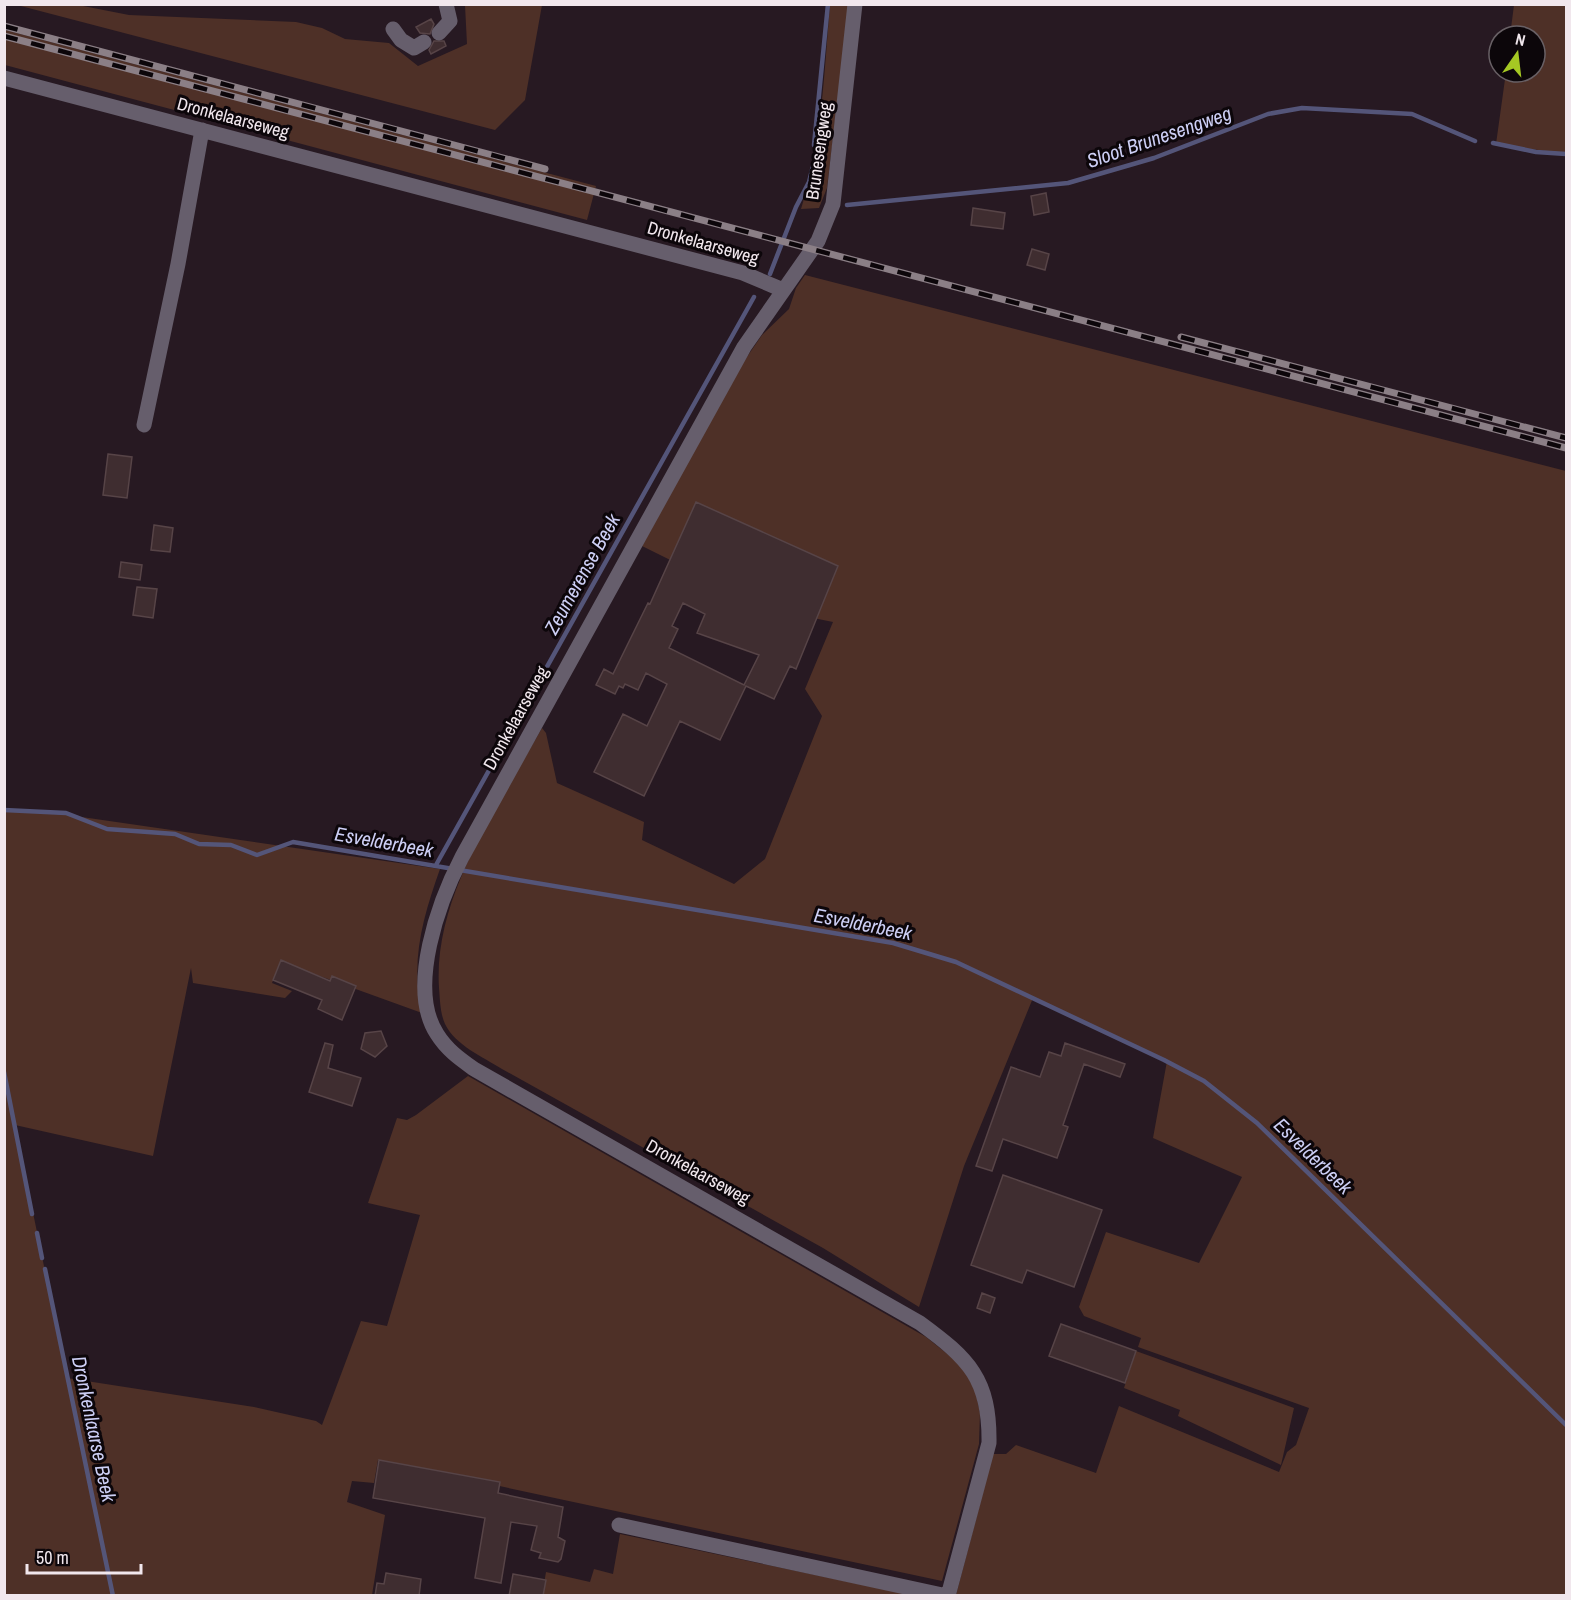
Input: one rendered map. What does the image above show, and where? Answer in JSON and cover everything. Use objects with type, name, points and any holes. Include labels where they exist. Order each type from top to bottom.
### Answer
[{"type":"street","points":[[439,33],[450,21],[446,4]]},
{"type":"street","name":"Brunesengweg","points":[[783,290],[818,241],[833,204],[855,4]]},
{"type":"street","points":[[393,29],[400,40],[414,48],[424,42]]},
{"type":"street","name":"Dronkelaarseweg","points":[[4,78],[743,273],[783,290],[744,347],[448,884],[433,930],[427,968],[426,1002],[436,1032],[451,1052],[474,1069],[920,1323],[969,1363],[983,1392],[989,1417],[989,1443],[948,1596]]},
{"type":"street","points":[[144,425],[178,264],[202,130]]},
{"type":"street","points":[[619,1525],[948,1596]]},
{"type":"shaded area","points":[[17,5],[78,5],[129,15],[296,22],[322,28],[345,39],[389,43],[418,66],[467,44],[465,5],[542,5],[525,100],[495,130]]},
{"type":"shaded area","points":[[830,5],[849,5],[827,188],[819,208],[801,209],[818,134]]},
{"type":"shaded area","points":[[1514,5],[1566,5],[1566,155],[1496,144],[1504,84],[1547,84],[1547,24],[1512,24]]},
{"type":"shaded area","points":[[5,30],[596,186],[587,220],[5,65]]},
{"type":"shaded area","points":[[805,275],[1566,471],[1566,1595],[956,1595],[993,1454],[1006,1454],[1016,1445],[1096,1473],[1119,1406],[1279,1472],[1287,1452],[1296,1445],[1309,1408],[1138,1347],[1141,1338],[1084,1316],[1079,1307],[1106,1232],[1199,1263],[1242,1177],[1153,1138],[1167,1061],[1033,998],[964,1166],[919,1307],[823,1248],[478,1055],[455,1038],[445,1024],[441,1011],[439,988],[440,954],[447,919],[472,852],[542,728],[546,733],[557,783],[644,822],[642,840],[734,884],[765,859],[822,716],[805,689],[833,622],[769,609],[642,546],[740,367],[762,335],[789,309],[796,288]]},
{"type":"shaded area","points":[[5,810],[61,814],[440,869],[428,904],[420,940],[417,975],[422,1013],[281,962],[272,983],[292,991],[285,998],[193,983],[191,968],[153,1156],[15,1125],[67,1378],[254,1407],[316,1421],[322,1425],[361,1321],[387,1326],[420,1215],[368,1203],[397,1118],[407,1120],[416,1115],[468,1076],[926,1337],[960,1364],[975,1389],[980,1413],[979,1444],[942,1581],[378,1460],[374,1483],[352,1481],[347,1502],[385,1515],[372,1595],[5,1596]]},
{"type":"shaded area","points":[[1136,1351],[1294,1408],[1281,1465],[1178,1416],[1180,1410],[1124,1388]]},
{"type":"shaded area","points":[[620,1534],[911,1595],[542,1596],[546,1572],[590,1582],[594,1569],[613,1574]]},
{"type":"building","points":[[431,19],[434,24],[430,34],[420,33],[416,27]]},
{"type":"building","points":[[434,41],[444,41],[446,46],[431,54],[429,50]]},
{"type":"building","points":[[1046,193],[1049,212],[1034,215],[1031,196]]},
{"type":"building","points":[[973,208],[1005,213],[1003,229],[971,225]]},
{"type":"building","points":[[1032,249],[1049,254],[1045,270],[1027,265]]},
{"type":"building","points":[[108,454],[132,457],[127,498],[103,495]]},
{"type":"building","points":[[696,502],[838,566],[796,669],[790,666],[774,699],[746,686],[720,740],[680,721],[644,796],[594,772],[623,714],[647,726],[667,684],[646,673],[638,690],[625,684],[623,688],[619,686],[615,694],[596,685],[604,669],[613,674],[648,603],[650,604]],"holes":[[[683,603],[705,614],[697,633],[759,655],[744,685],[669,648],[678,629],[672,626]]]},
{"type":"building","points":[[154,525],[173,528],[170,552],[151,550]]},
{"type":"building","points":[[121,562],[142,565],[140,580],[119,577]]},
{"type":"building","points":[[137,587],[157,589],[153,618],[133,615]]},
{"type":"building","points":[[281,960],[330,981],[332,976],[356,986],[342,1020],[318,1009],[322,1000],[273,980]]},
{"type":"building","points":[[381,1031],[387,1046],[375,1057],[361,1049],[365,1033]]},
{"type":"building","points":[[325,1043],[333,1045],[328,1068],[361,1078],[352,1106],[309,1092]]},
{"type":"building","points":[[1065,1043],[1125,1064],[1120,1077],[1084,1064],[1063,1125],[1068,1127],[1057,1158],[1003,1139],[992,1171],[976,1166],[1011,1067],[1040,1077],[1049,1052],[1061,1056]]},
{"type":"building","points":[[1003,1175],[1102,1210],[1074,1287],[1027,1270],[1022,1283],[971,1265]]},
{"type":"building","points":[[982,1293],[995,1298],[990,1313],[977,1308]]},
{"type":"building","points":[[1061,1324],[1136,1351],[1125,1383],[1049,1356]]},
{"type":"building","points":[[379,1460],[500,1482],[498,1493],[563,1507],[558,1537],[565,1541],[561,1559],[558,1562],[539,1558],[541,1553],[531,1550],[537,1526],[511,1522],[501,1583],[475,1578],[485,1518],[373,1498]]},
{"type":"building","points":[[386,1573],[421,1579],[419,1596],[375,1596],[377,1583],[384,1584]]},
{"type":"building","points":[[513,1574],[546,1580],[543,1596],[509,1596]]},
{"type":"waterway","name":"Zeumerense Beek","points":[[814,145],[828,4]]},
{"type":"waterway","name":"Sloot Brunesengweg","points":[[847,205],[1068,183],[1154,158],[1268,114],[1302,108],[1412,114],[1475,141]]},
{"type":"waterway","name":"Sloot Brunesengweg","points":[[1493,143],[1536,152],[1566,154]]},
{"type":"waterway","name":"Zeumerense Beek","points":[[770,274],[796,207],[809,182],[813,166]]},
{"type":"waterway","name":"Zeumerense Beek","points":[[436,865],[754,297]]},
{"type":"waterway","name":"Esvelderbeek","points":[[4,810],[66,813],[107,829],[175,834],[199,844],[231,845],[257,855],[293,842],[893,943],[956,962],[1204,1081],[1257,1123],[1566,1425]]},
{"type":"waterway","name":"Dronkenlaarse Beek","points":[[4,1072],[32,1214]]},
{"type":"waterway","name":"Dronkenlaarse Beek","points":[[37,1233],[42,1258]]},
{"type":"waterway","name":"Dronkenlaarse Beek","points":[[45,1269],[113,1596]]},
{"type":"railway","points":[[4,26],[545,169]]},
{"type":"railway","points":[[4,36],[1566,448]]},
{"type":"railway","points":[[1181,337],[1566,438]]}]
